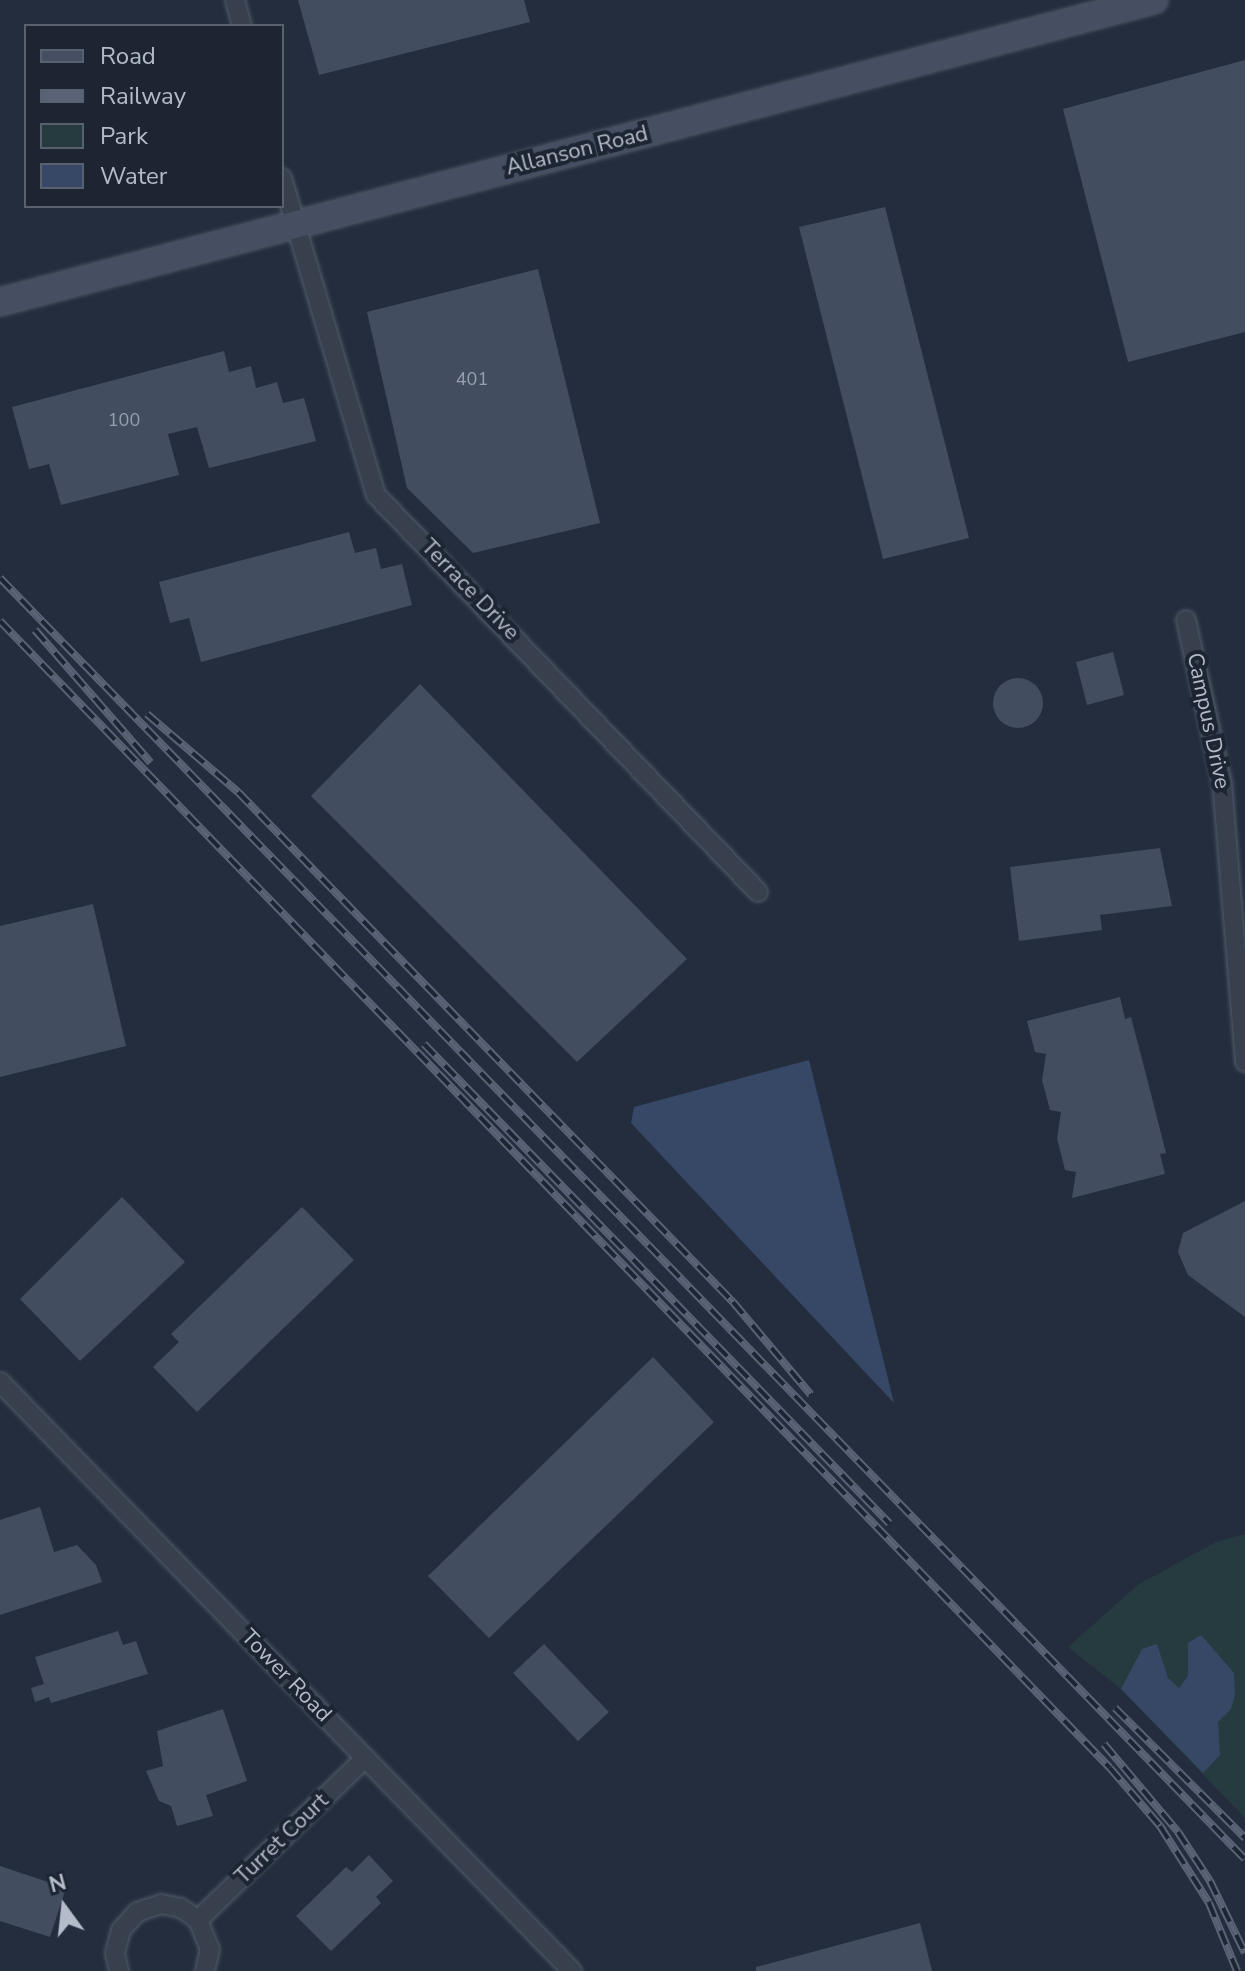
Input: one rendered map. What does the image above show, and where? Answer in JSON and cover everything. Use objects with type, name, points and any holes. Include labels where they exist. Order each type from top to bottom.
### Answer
[{"type":"street","points":[[235,0],[241,24]]},
{"type":"street","name":"Allanson Road","points":[[0,302],[1154,0]]},
{"type":"street","name":"Terrace Drive","points":[[284,186],[376,495],[758,892]]},
{"type":"street","name":"Campus Drive","points":[[1186,620],[1222,782],[1245,1062]]},
{"type":"street","name":"Tower Road","points":[[0,1382],[572,1971]]},
{"type":"street","name":"Turret Court","points":[[198,1920],[365,1758]]},
{"type":"street","points":[[119,1971],[117,1941],[137,1912],[171,1905],[198,1920],[210,1949],[205,1971]]},
{"type":"green space","points":[[1245,1534],[1245,1818],[1121,1689],[1068,1647],[1139,1584],[1216,1542]]},
{"type":"water","points":[[809,1060],[894,1403],[631,1123],[634,1107]]},
{"type":"water","points":[[1201,1635],[1234,1673],[1235,1695],[1231,1709],[1218,1722],[1220,1755],[1203,1773],[1121,1689],[1142,1649],[1157,1644],[1168,1678],[1179,1688],[1188,1676],[1188,1643]]},
{"type":"building","points":[[298,0],[524,0],[530,22],[319,75]]},
{"type":"building","points":[[1245,60],[1245,332],[1128,362],[1063,109]]},
{"type":"building","points":[[885,207],[969,538],[883,559],[799,227]]},
{"type":"building","points":[[538,269],[600,523],[473,553],[407,488],[367,312]]},
{"type":"building","points":[[224,351],[229,372],[251,366],[256,388],[277,382],[283,403],[304,398],[316,441],[209,468],[197,427],[168,434],[179,475],[61,505],[49,464],[29,469],[12,407]]},
{"type":"building","points":[[349,532],[355,553],[376,548],[381,569],[402,564],[412,605],[201,662],[189,618],[170,623],[159,582]]},
{"type":"building","points":[[1113,652],[1124,695],[1087,705],[1076,662]]},
{"type":"building","points":[[1018,678],[1036,685],[1043,703],[1036,721],[1018,728],[1000,721],[993,703],[1000,685]]},
{"type":"building","points":[[420,684],[687,959],[577,1062],[311,796]]},
{"type":"building","points":[[1160,848],[1172,906],[1100,915],[1102,930],[1019,941],[1010,867]]},
{"type":"building","points":[[93,904],[126,1046],[0,1077],[0,926]]},
{"type":"building","points":[[1120,997],[1125,1019],[1131,1017],[1166,1153],[1160,1154],[1165,1174],[1072,1198],[1076,1172],[1065,1170],[1057,1138],[1061,1112],[1050,1110],[1042,1080],[1046,1054],[1035,1052],[1027,1021]]},
{"type":"building","points":[[122,1197],[185,1262],[80,1361],[20,1299]]},
{"type":"building","points":[[1245,1201],[1245,1317],[1188,1275],[1178,1252],[1183,1233]]},
{"type":"building","points":[[302,1207],[354,1260],[197,1412],[153,1367],[179,1342],[171,1334]]},
{"type":"building","points":[[653,1357],[714,1422],[489,1638],[428,1576]]},
{"type":"building","points":[[40,1507],[54,1552],[77,1545],[96,1565],[102,1582],[0,1615],[0,1520]]},
{"type":"building","points":[[118,1631],[123,1645],[136,1641],[148,1674],[51,1703],[49,1697],[35,1702],[31,1688],[44,1684],[35,1657]]},
{"type":"building","points":[[544,1644],[609,1712],[578,1741],[513,1673]]},
{"type":"building","points":[[223,1709],[247,1781],[206,1795],[213,1816],[177,1826],[171,1806],[159,1801],[146,1771],[163,1766],[157,1731]]},
{"type":"building","points":[[369,1855],[393,1881],[376,1897],[381,1903],[331,1951],[296,1916],[346,1867],[352,1872]]},
{"type":"building","points":[[0,1866],[66,1888],[50,1937],[0,1921]]},
{"type":"building","points":[[920,1923],[932,1971],[756,1971],[756,1967]]},
{"type":"railway","points":[[0,578],[1245,1859]]},
{"type":"railway","points":[[0,621],[1110,1768],[1160,1826],[1209,1903],[1237,1971]]},
{"type":"railway","points":[[35,630],[151,763]]},
{"type":"railway","points":[[147,714],[238,792],[733,1302],[811,1395]]},
{"type":"railway","points":[[424,1044],[889,1523]]},
{"type":"railway","points":[[1115,1708],[1245,1838]]},
{"type":"railway","points":[[1104,1744],[1178,1832],[1210,1881],[1245,1953]]}]
